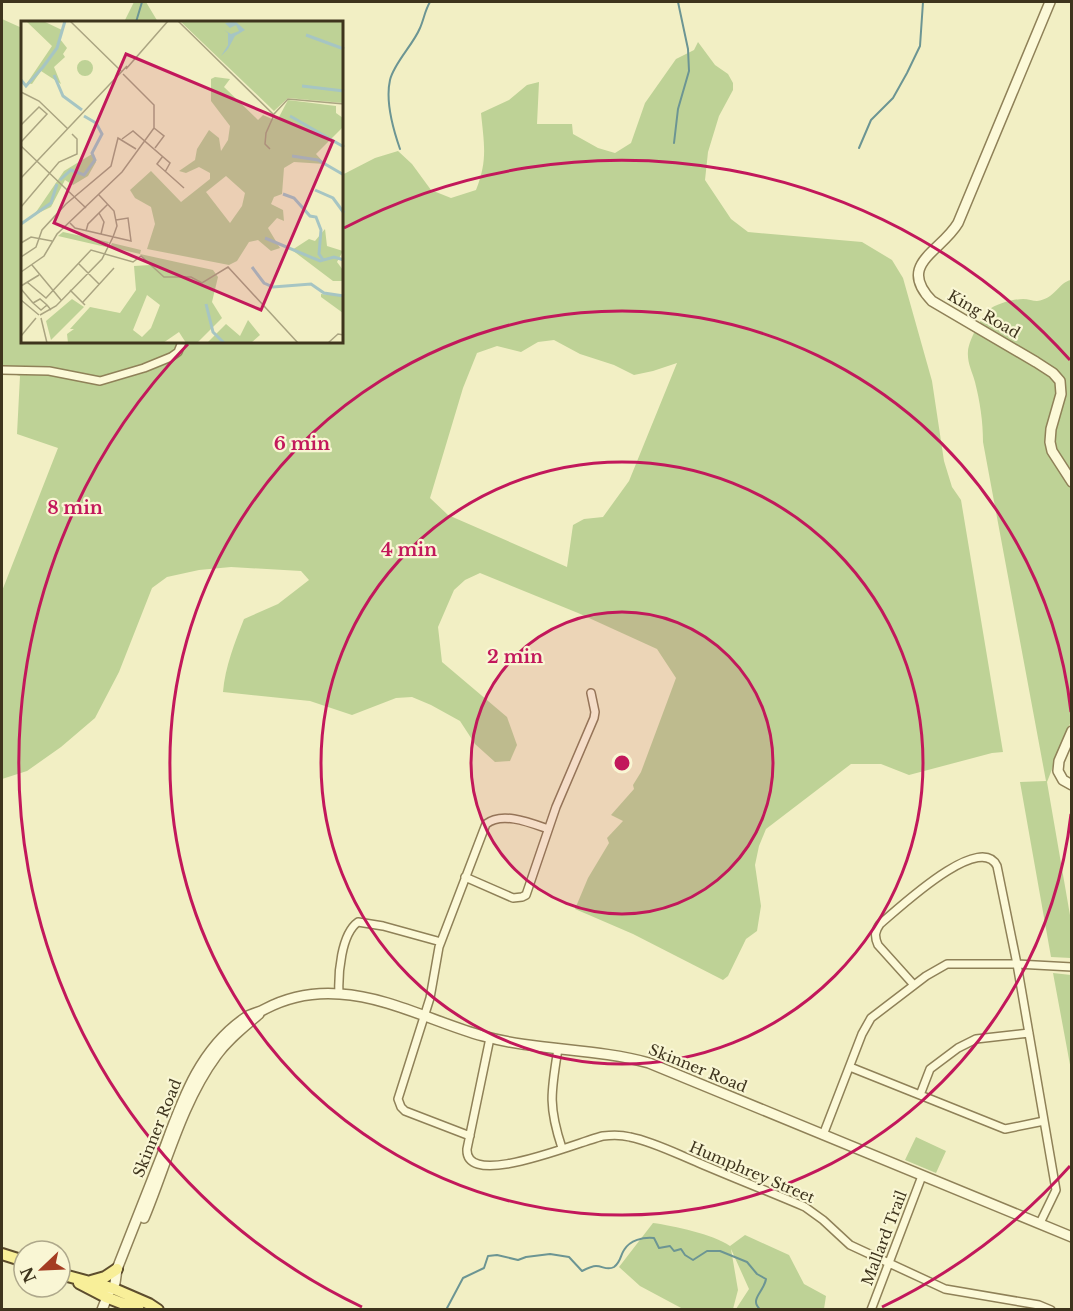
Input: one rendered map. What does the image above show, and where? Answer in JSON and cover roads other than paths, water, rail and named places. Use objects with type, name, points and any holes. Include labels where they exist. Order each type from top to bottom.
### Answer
[{"type":"main road","points":[[91,1281],[105,1277],[117,1269]]},
{"type":"main road","points":[[72,1276],[91,1281],[149,1304],[158,1310]]},
{"type":"main road","points":[[72,1277],[111,1289],[139,1310]]},
{"type":"street","name":"King Road","points":[[1050,2],[958,223],[949,236],[926,256],[921,263],[918,277],[922,290],[932,301],[1036,362],[1053,373],[1060,381],[1062,394],[1052,422],[1050,442],[1052,451],[1071,482]]},
{"type":"street","points":[[2,370],[48,371],[92,380],[108,380],[171,357],[178,352],[181,344]]},
{"type":"street","points":[[465,877],[513,898],[522,897],[529,890],[548,830],[596,712],[591,693]]},
{"type":"street","points":[[1071,731],[1059,761],[1058,771],[1060,777],[1071,785]]},
{"type":"street","points":[[490,1038],[470,1136],[405,1111],[398,1099],[425,1017],[441,942],[484,829],[489,821],[506,819],[521,821],[548,830]]},
{"type":"street","points":[[914,985],[878,945],[875,931],[880,924],[941,874],[959,863],[975,857],[988,857],[994,860],[998,866],[1017,964],[1056,1190],[1040,1223]]},
{"type":"street","points":[[339,994],[339,970],[346,938],[351,928],[358,922],[383,926],[441,942]]},
{"type":"street","points":[[823,1136],[862,1034],[871,1018],[914,985],[947,964],[1071,967]]},
{"type":"street","name":"Skinner Road","points":[[111,1289],[185,1095],[202,1063],[215,1044],[247,1016],[302,996],[339,994],[372,999],[490,1038],[629,1058],[649,1063],[1071,1237]]},
{"type":"street","name":"Skinner Road","points":[[111,1289],[153,1196],[192,1097],[217,1054],[235,1034],[262,1011]]},
{"type":"street","points":[[920,1095],[930,1069],[958,1048],[976,1039],[1029,1033]]},
{"type":"street","points":[[558,1049],[550,1098],[555,1127],[562,1148]]},
{"type":"street","points":[[850,1067],[1005,1129],[1044,1121]]},
{"type":"street","name":"Humphrey Street","points":[[470,1136],[468,1158],[473,1163],[485,1167],[511,1164],[604,1136],[616,1135],[638,1139],[804,1207],[823,1220],[850,1245],[945,1289],[1040,1305],[1051,1310]]},
{"type":"street","name":"Mallard Trail","points":[[871,1310],[922,1176]]},
{"type":"street","points":[[102,1310],[111,1289]]},
{"type":"waterway","points":[[136,21],[142,2]]},
{"type":"waterway","points":[[400,149],[389,106],[390,80],[395,67],[417,34],[430,2]]},
{"type":"waterway","points":[[674,143],[678,109],[689,71],[688,49],[678,2]]},
{"type":"waterway","points":[[859,148],[871,120],[893,98],[920,46],[923,2]]},
{"type":"waterway","points":[[446,1310],[463,1278],[484,1268],[488,1256],[497,1255],[518,1260],[550,1254],[569,1257],[582,1271],[594,1266],[609,1269],[618,1263],[624,1250],[630,1244],[637,1240],[650,1238],[654,1238],[659,1248],[670,1246],[674,1251],[681,1249],[693,1260],[707,1251],[720,1251],[747,1262],[757,1274],[766,1279],[756,1299],[757,1306],[761,1310]]}]
